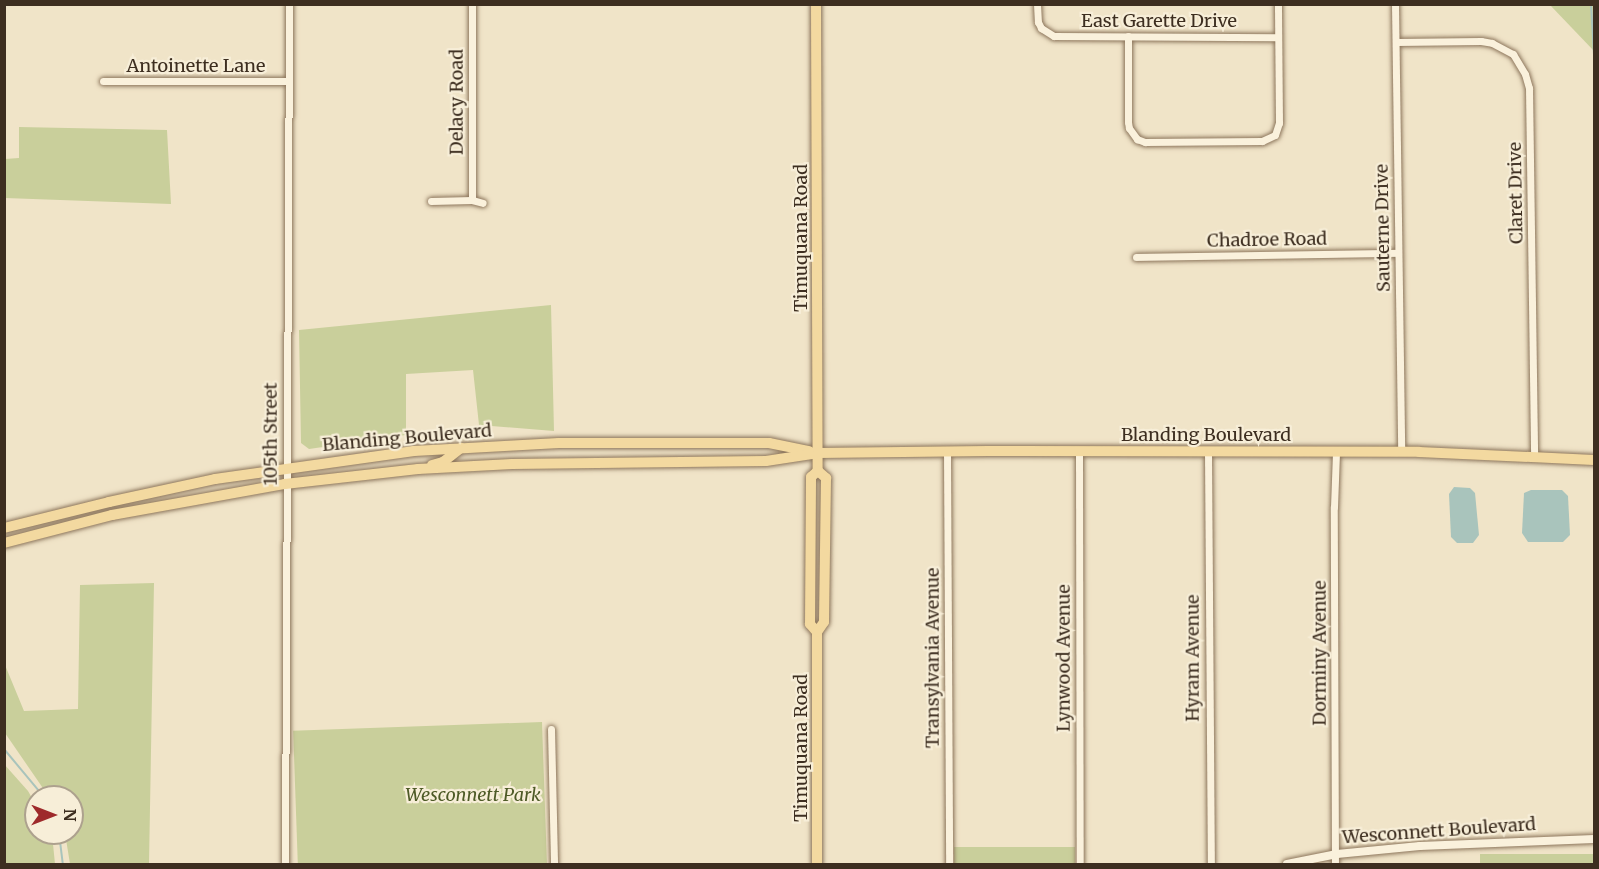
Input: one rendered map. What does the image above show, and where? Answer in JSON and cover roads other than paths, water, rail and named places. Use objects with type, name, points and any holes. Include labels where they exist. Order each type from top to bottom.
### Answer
[{"type":"main road","name":"Timuquana Road","points":[[816,4],[818,471],[826,478],[824,622],[817,632],[817,864]]},
{"type":"main road","name":"Blanding Boulevard","points":[[4,528],[109,502],[286,468],[374,455],[537,444],[769,443],[818,453]]},
{"type":"main road","points":[[464,467],[478,454],[523,452],[537,444]]},
{"type":"main road","points":[[418,470],[443,462],[461,448]]},
{"type":"main road","name":"Blanding Boulevard","points":[[4,543],[112,515],[285,484],[464,467],[592,461],[766,461],[818,453],[947,451],[1401,452],[1594,460]]},
{"type":"street","name":"105th Street","points":[[285,864],[289,4]]},
{"type":"street","name":"Delacy Road","points":[[472,4],[472,200]]},
{"type":"street","name":"East Garette Drive","points":[[1037,4],[1038,22],[1041,28],[1054,36],[1278,37]]},
{"type":"street","points":[[1128,36],[1128,122],[1133,135],[1145,142],[1262,141],[1275,135],[1279,123],[1278,4]]},
{"type":"street","name":"Sauterne Drive","points":[[1395,4],[1401,452]]},
{"type":"street","name":"Claret Drive","points":[[1396,42],[1480,41],[1513,54],[1526,74],[1530,99],[1534,456]]},
{"type":"street","name":"Antoinette Lane","points":[[104,81],[289,81]]},
{"type":"street","points":[[431,201],[472,200],[483,203]]},
{"type":"street","name":"Chadroe Road","points":[[1136,257],[1398,253]]},
{"type":"street","name":"Transylvania Avenue","points":[[947,451],[949,864]]},
{"type":"street","name":"Lynwood Avenue","points":[[1079,452],[1080,864]]},
{"type":"street","name":"Hyram Avenue","points":[[1208,452],[1211,864]]},
{"type":"street","name":"Dorminy Avenue","points":[[1335,864],[1337,854],[1334,507],[1336,452]]},
{"type":"street","points":[[109,502],[112,515]]},
{"type":"street","points":[[551,729],[554,864]]},
{"type":"street","name":"Wesconnett Boulevard","points":[[1287,864],[1337,854],[1420,846],[1594,839]]},
{"type":"water","points":[[1454,487],[1470,488],[1475,493],[1479,535],[1473,543],[1457,543],[1451,537],[1449,494]]},
{"type":"water","points":[[1531,490],[1562,490],[1568,496],[1570,535],[1563,542],[1528,542],[1522,533],[1524,493]]},
{"type":"waterway","points":[[1591,4],[1594,54]]},
{"type":"waterway","points":[[4,749],[34,785]]},
{"type":"waterway","points":[[61,845],[63,864]]},
{"type":"park label","name":"Wesconnett Park","points":[[473,795]]}]
